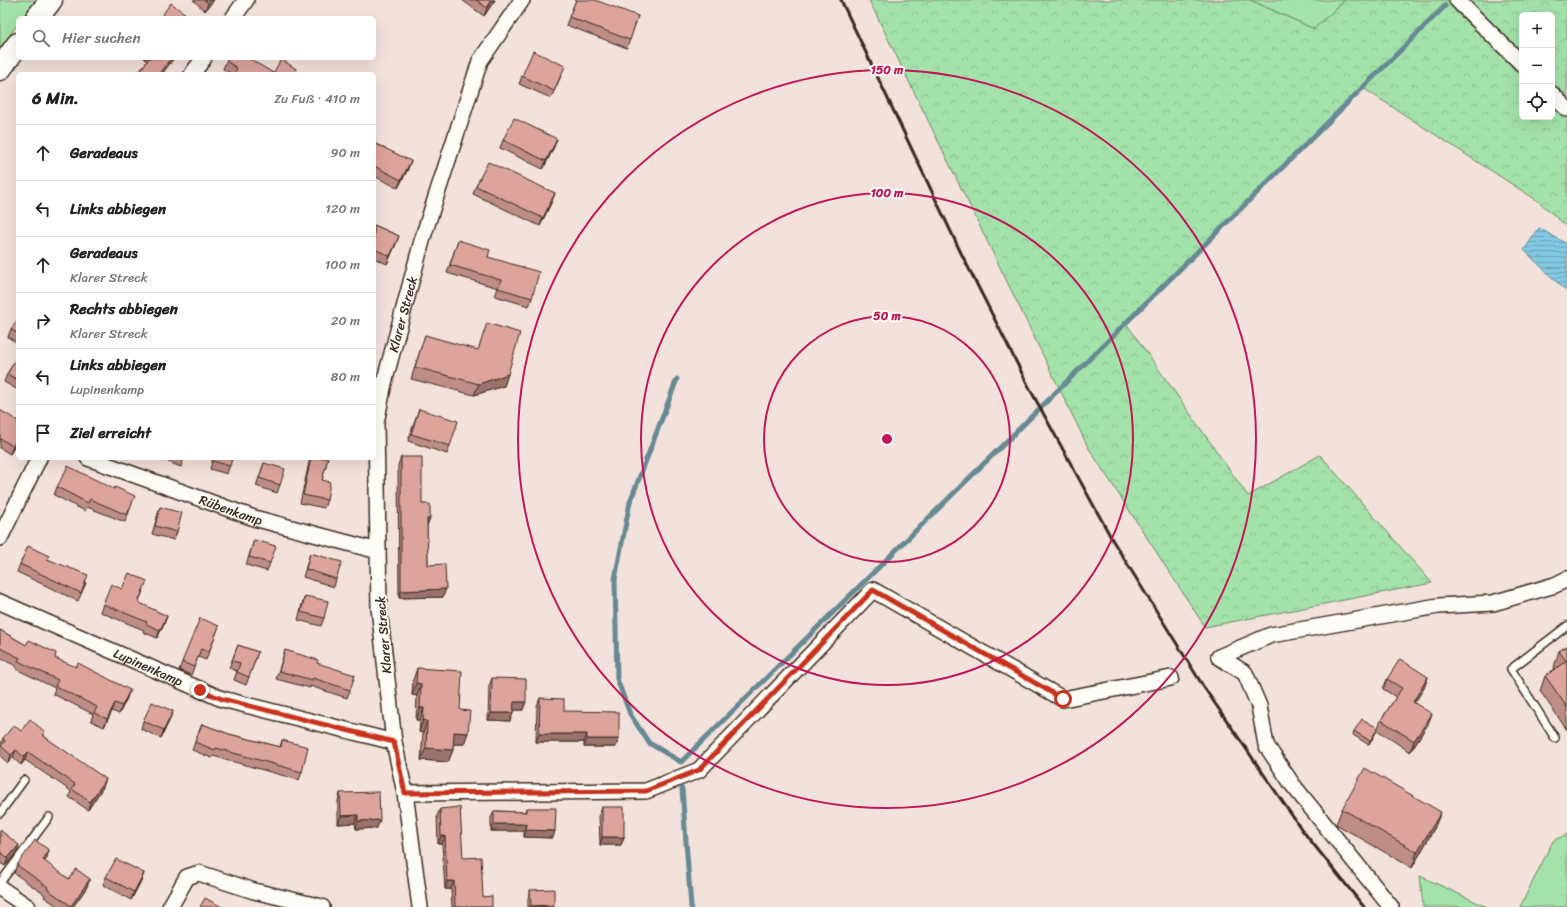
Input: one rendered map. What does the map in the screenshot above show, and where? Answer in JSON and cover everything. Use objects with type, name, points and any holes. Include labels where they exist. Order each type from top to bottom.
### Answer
[{"type":"main road","points":[[39,16],[51,0]]},
{"type":"main road","points":[[0,69],[16,47]]},
{"type":"street","points":[[234,16],[246,0]]},
{"type":"street","name":"Klarer Streck","points":[[420,907],[405,793],[394,742],[379,608],[376,423],[379,381],[423,237],[480,61],[522,0]]},
{"type":"street","points":[[1457,0],[1519,61]]},
{"type":"street","points":[[194,72],[202,60]]},
{"type":"street","points":[[1555,97],[1567,109]]},
{"type":"street","points":[[0,538],[38,460]]},
{"type":"street","name":"Rübenkamp","points":[[94,460],[254,518],[378,551]]},
{"type":"street","points":[[1391,907],[1292,784],[1266,745],[1259,706],[1245,673],[1219,657],[1271,635],[1438,606],[1493,604],[1555,586],[1567,579]]},
{"type":"street","points":[[405,793],[646,791],[699,770],[873,590],[1063,699],[1171,678]]},
{"type":"street","name":"Lupinenkamp","points":[[0,602],[222,699],[394,742]]},
{"type":"street","points":[[170,907],[187,877],[199,873],[254,891],[322,907]]},
{"type":"street","points":[[0,888],[28,907]]},
{"type":"lane","points":[[1555,738],[1511,669],[1567,626]]},
{"type":"lane","points":[[0,813],[24,780]]},
{"type":"lane","points":[[0,883],[49,817]]},
{"type":"green space","points":[[0,0],[36,0],[24,16],[16,16],[16,27],[0,48]]},
{"type":"green space","points":[[869,0],[1250,0],[1314,29],[1345,0],[1567,0],[1567,227],[1538,201],[1363,88],[1126,323],[1248,496],[1320,455],[1432,583],[1205,627],[1088,447]]},
{"type":"green space","points":[[1250,0],[1345,0],[1314,29]]},
{"type":"green space","points":[[1567,834],[1567,907],[1520,907],[1553,841]]},
{"type":"green space","points":[[1420,876],[1487,907],[1423,907]]},
{"type":"water","points":[[1539,228],[1567,244],[1567,292],[1524,250]]},
{"type":"building","points":[[476,0],[492,0],[487,8]]},
{"type":"building","points":[[576,0],[595,0],[638,16],[630,40],[569,17]]},
{"type":"building","points":[[171,3],[188,16],[161,16]]},
{"type":"building","points":[[533,51],[565,66],[554,91],[522,76]]},
{"type":"building","points":[[148,60],[170,60],[160,72],[139,72]]},
{"type":"building","points":[[251,60],[272,72],[235,72],[237,68],[226,61]]},
{"type":"building","points":[[280,60],[296,69],[294,72],[274,72]]},
{"type":"building","points":[[514,118],[557,139],[546,161],[503,140]]},
{"type":"building","points":[[376,144],[411,161],[401,180],[376,167]]},
{"type":"building","points":[[488,162],[555,193],[543,218],[476,186]]},
{"type":"building","points":[[376,226],[399,236],[390,256],[376,250]]},
{"type":"building","points":[[458,240],[490,250],[488,257],[539,272],[532,298],[498,288],[501,280],[450,265]]},
{"type":"building","points":[[16,322],[16,333],[11,329]]},
{"type":"building","points":[[487,323],[520,333],[508,374],[479,384],[415,367],[425,335],[478,350]]},
{"type":"building","points":[[16,359],[16,379],[7,374]]},
{"type":"building","points":[[419,409],[458,421],[450,446],[411,434]]},
{"type":"building","points":[[0,410],[16,420],[16,441],[13,446],[1,439],[0,440]]},
{"type":"building","points":[[401,457],[422,457],[422,504],[430,504],[430,518],[427,519],[428,565],[445,564],[446,589],[401,591]]},
{"type":"building","points":[[213,460],[232,460],[230,466]]},
{"type":"building","points":[[311,460],[327,460],[322,480],[330,482],[327,500],[303,495]]},
{"type":"building","points":[[264,463],[285,469],[280,485],[259,478]]},
{"type":"building","points":[[68,466],[114,489],[115,487],[135,496],[127,515],[90,499],[88,503],[57,487]]},
{"type":"building","points":[[160,507],[182,513],[177,532],[155,526]]},
{"type":"building","points":[[254,540],[276,546],[270,563],[249,557]]},
{"type":"building","points":[[28,546],[49,556],[47,559],[88,575],[81,593],[20,564]]},
{"type":"building","points":[[310,553],[342,562],[336,579],[306,569]]},
{"type":"building","points":[[129,573],[147,581],[138,602],[167,616],[160,630],[146,624],[147,622],[103,604],[111,584],[122,589]]},
{"type":"building","points":[[305,596],[328,601],[324,618],[301,612]]},
{"type":"building","points":[[200,618],[219,626],[209,652],[201,649],[194,667],[182,662]]},
{"type":"building","points":[[0,630],[26,645],[29,640],[56,653],[55,658],[76,667],[78,663],[130,690],[122,706],[115,703],[107,719],[94,713],[97,707],[55,686],[58,680],[18,661],[20,658],[0,648]]},
{"type":"building","points":[[238,645],[258,652],[249,677],[237,672],[240,663],[232,661]]},
{"type":"building","points":[[1567,646],[1567,707],[1545,676],[1566,661],[1559,651]]},
{"type":"building","points":[[285,650],[318,660],[317,663],[355,675],[350,690],[313,678],[312,680],[279,671]]},
{"type":"building","points":[[1400,659],[1428,677],[1413,702],[1432,714],[1414,741],[1381,720],[1402,688],[1387,679]]},
{"type":"building","points":[[417,668],[462,671],[460,710],[470,711],[468,733],[454,732],[453,750],[426,748],[427,721],[423,720],[424,708],[420,708],[421,684],[416,683]]},
{"type":"building","points":[[492,678],[526,679],[526,702],[514,702],[513,713],[491,713]]},
{"type":"building","points":[[540,698],[564,699],[564,711],[619,712],[619,739],[587,739],[587,734],[539,734]]},
{"type":"building","points":[[152,702],[173,711],[164,730],[143,721]]},
{"type":"building","points":[[30,719],[45,732],[42,735],[106,779],[90,802],[72,789],[75,784],[28,752],[24,757],[16,750],[11,755],[1,746],[5,741],[3,738],[14,725],[21,731]]},
{"type":"building","points":[[1362,719],[1378,728],[1370,741],[1354,731]]},
{"type":"building","points":[[202,724],[229,734],[281,747],[282,740],[308,747],[302,772],[216,748],[215,750],[195,742]]},
{"type":"building","points":[[1365,768],[1441,812],[1417,852],[1342,809]]},
{"type":"building","points":[[379,792],[380,820],[358,821],[358,815],[341,816],[340,793]]},
{"type":"building","points":[[460,807],[463,858],[481,857],[483,897],[492,896],[492,907],[455,907],[454,881],[447,881],[445,836],[441,836],[440,809]]},
{"type":"building","points":[[602,807],[624,807],[624,837],[602,837]]},
{"type":"building","points":[[526,808],[556,808],[555,831],[526,830],[526,824],[494,824],[494,811],[526,812]]},
{"type":"building","points":[[0,830],[19,845],[8,858],[0,852]]},
{"type":"building","points":[[35,840],[49,850],[43,860],[69,879],[76,869],[90,879],[71,906],[47,889],[48,887],[17,865]]},
{"type":"building","points":[[116,859],[144,873],[134,892],[106,877]]},
{"type":"building","points":[[554,889],[554,905],[531,906],[530,890]]},
{"type":"building","points":[[205,898],[222,907],[200,907]]},
{"type":"waterway","points":[[677,379],[630,502],[615,579],[617,679],[630,714],[649,743],[681,762],[1445,6]]},
{"type":"waterway","points":[[682,789],[691,907]]},
{"type":"railway","points":[[841,0],[962,255],[1031,391],[1113,541],[1203,686],[1302,830],[1364,907]]},
{"type":"route","points":[[200,690],[222,699],[394,742],[405,793],[646,791],[699,770],[873,590],[1063,699]]}]
